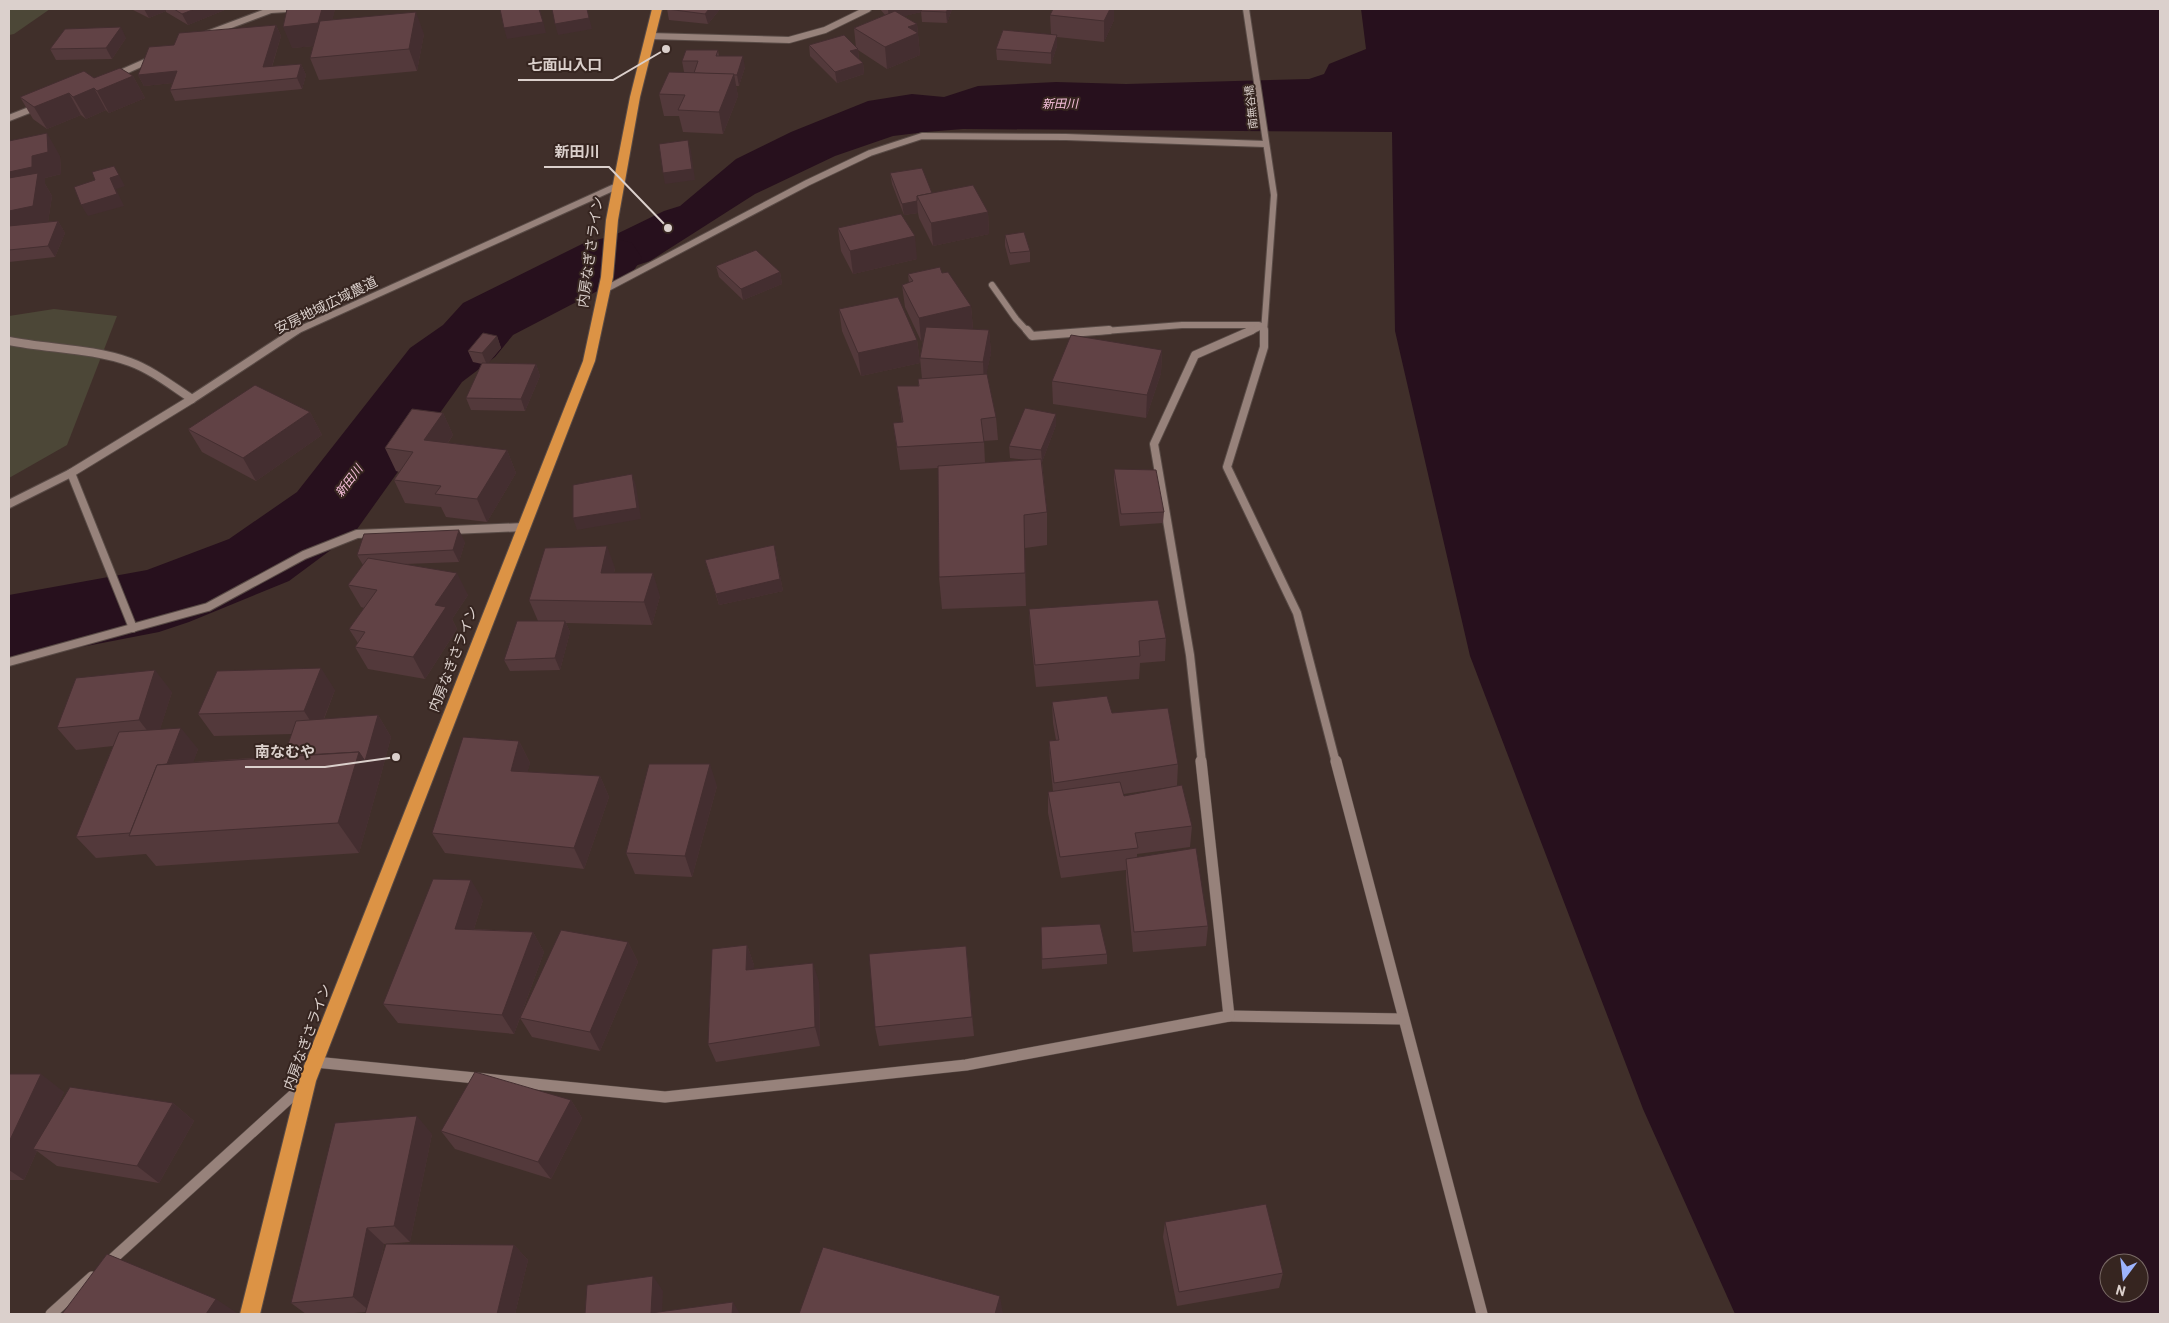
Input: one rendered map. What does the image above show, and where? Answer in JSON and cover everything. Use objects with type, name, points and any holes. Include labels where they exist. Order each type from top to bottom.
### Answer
[{"type":"highway","name":"内房なぎさライン","points":[[250,1314],[308,1081],[589,361],[606,284],[612,220],[634,97],[657,9]]},
{"type":"street","points":[[202,35],[271,10],[288,9]]},
{"type":"street","points":[[650,36],[789,40],[825,30],[868,9]]},
{"type":"street","name":"南無谷橋","points":[[1246,9],[1274,194],[1264,347],[1227,467],[1297,613],[1482,1314]]},
{"type":"street","points":[[107,79],[160,55]]},
{"type":"street","points":[[9,118],[42,104]]},
{"type":"street","points":[[606,284],[870,153],[922,136],[1265,140]]},
{"type":"street","name":"安房地域広域農道","points":[[9,504],[71,473],[192,399],[293,332],[618,186]]},
{"type":"street","points":[[992,285],[1016,319],[1032,336],[1182,324],[1264,325]]},
{"type":"street","points":[[315,1062],[665,1097],[966,1065],[1229,1016],[1190,655],[1154,444],[1195,354],[1264,325]]},
{"type":"street","points":[[9,341],[33,347],[110,357],[143,367],[192,399]]},
{"type":"street","points":[[71,473],[133,628]]},
{"type":"street","points":[[51,1314],[308,1081]]},
{"type":"lane","points":[[9,662],[208,607],[304,555],[356,534],[524,527]]},
{"type":"lane","points":[[1229,1016],[1403,1019]]},
{"type":"shaded area","points":[[9,9],[50,9],[14,34],[9,35]]},
{"type":"shaded area","points":[[54,309],[117,316],[67,445],[9,478],[9,316]]},
{"type":"water","points":[[1361,9],[2160,9],[2160,1314],[1735,1314],[1643,1109],[1470,656],[1395,331],[1392,132],[963,129],[893,136],[835,156],[755,194],[650,261],[571,287],[504,316],[490,308],[561,261],[664,211],[680,206],[736,159],[791,132],[868,101],[912,94],[944,97],[978,86],[1056,82],[1126,84],[1309,79],[1324,74],[1329,64],[1366,49]]},
{"type":"building","points":[[174,9],[195,9],[182,14]]},
{"type":"building","points":[[287,9],[322,9],[318,23],[283,27]]},
{"type":"building","points":[[500,9],[539,9],[543,22],[504,28]]},
{"type":"building","points":[[552,9],[587,9],[589,18],[555,24]]},
{"type":"building","points":[[667,9],[709,9],[705,14]]},
{"type":"building","points":[[922,9],[948,9],[946,12],[921,11]]},
{"type":"building","points":[[1053,9],[1110,9],[1104,21],[1050,15]]},
{"type":"building","points":[[895,11],[917,24],[908,27],[918,33],[885,47],[854,28]]},
{"type":"building","points":[[416,12],[409,49],[310,58],[320,21]]},
{"type":"building","points":[[276,25],[263,67],[301,64],[297,78],[170,90],[177,71],[138,75],[149,47],[174,45],[179,33]]},
{"type":"building","points":[[121,27],[106,48],[50,49],[65,29]]},
{"type":"building","points":[[1003,30],[1057,35],[1051,53],[996,49]]},
{"type":"building","points":[[844,35],[858,49],[850,51],[863,63],[835,72],[809,45]]},
{"type":"building","points":[[686,50],[718,50],[716,56],[743,56],[737,75],[694,73],[698,61],[682,61]]},
{"type":"building","points":[[120,68],[133,76],[97,91],[94,88],[73,97],[69,93],[34,107],[20,97],[84,71],[94,78]]},
{"type":"building","points":[[669,72],[734,74],[719,112],[678,110],[685,95],[659,94]]},
{"type":"building","points":[[47,133],[48,152],[32,156],[32,167],[9,172],[9,141]]},
{"type":"building","points":[[688,140],[692,169],[663,173],[659,144]]},
{"type":"building","points":[[114,166],[119,175],[110,178],[117,194],[81,205],[74,187],[95,180],[92,172]]},
{"type":"building","points":[[922,168],[932,193],[917,196],[917,201],[902,204],[890,173]]},
{"type":"building","points":[[38,173],[33,206],[9,211],[9,178]]},
{"type":"building","points":[[973,185],[988,212],[931,223],[917,196]]},
{"type":"building","points":[[901,214],[915,236],[850,251],[838,228]]},
{"type":"building","points":[[58,221],[48,246],[9,250],[9,226]]},
{"type":"building","points":[[1024,232],[1030,251],[1010,253],[1005,235]]},
{"type":"building","points":[[756,250],[780,272],[741,289],[716,266]]},
{"type":"building","points":[[940,267],[942,273],[948,272],[971,306],[919,318],[902,285],[913,281],[908,274]]},
{"type":"building","points":[[898,297],[917,340],[858,353],[839,309]]},
{"type":"building","points":[[926,327],[989,330],[983,362],[920,358]]},
{"type":"building","points":[[483,333],[497,336],[482,353],[468,351]]},
{"type":"building","points":[[1071,335],[1162,350],[1147,395],[1052,381]]},
{"type":"building","points":[[482,363],[536,364],[521,399],[466,398]]},
{"type":"building","points":[[987,374],[996,417],[981,419],[984,442],[897,447],[893,423],[903,422],[897,386],[919,386],[918,379]]},
{"type":"building","points":[[255,385],[310,412],[243,458],[188,429]]},
{"type":"building","points":[[1025,408],[1056,414],[1041,450],[1009,446]]},
{"type":"building","points":[[412,409],[443,413],[424,440],[507,450],[477,499],[435,494],[441,486],[394,480],[413,452],[385,448]]},
{"type":"building","points":[[1041,459],[1047,512],[1024,515],[1025,573],[939,577],[938,466]]},
{"type":"building","points":[[1114,469],[1156,470],[1164,512],[1121,514]]},
{"type":"building","points":[[632,474],[637,508],[573,518],[573,485]]},
{"type":"building","points":[[459,530],[453,550],[357,555],[364,534]]},
{"type":"building","points":[[774,545],[780,579],[716,594],[705,560]]},
{"type":"building","points":[[607,546],[601,573],[653,573],[644,602],[529,600],[545,548]]},
{"type":"building","points":[[368,558],[457,573],[435,605],[446,607],[413,657],[355,647],[365,632],[349,629],[377,590],[348,585]]},
{"type":"building","points":[[1158,600],[1166,638],[1139,641],[1140,656],[1035,665],[1029,609]]},
{"type":"building","points":[[517,621],[565,621],[555,658],[504,660]]},
{"type":"building","points":[[321,668],[304,711],[198,714],[217,671]]},
{"type":"building","points":[[155,670],[139,720],[57,728],[76,678]]},
{"type":"building","points":[[1107,696],[1112,713],[1168,708],[1178,764],[1054,783],[1049,741],[1059,740],[1052,702]]},
{"type":"building","points":[[378,715],[365,761],[359,752],[284,756],[296,721]]},
{"type":"building","points":[[181,728],[167,764],[157,765],[130,833],[76,837],[119,732]]},
{"type":"building","points":[[463,737],[519,741],[511,771],[600,776],[574,848],[432,833]]},
{"type":"building","points":[[359,752],[338,823],[129,836],[157,765]]},
{"type":"building","points":[[649,764],[710,764],[685,856],[626,853]]},
{"type":"building","points":[[1120,782],[1124,796],[1182,785],[1192,826],[1135,833],[1138,848],[1060,857],[1048,792]]},
{"type":"building","points":[[1196,848],[1208,926],[1134,932],[1126,859]]},
{"type":"building","points":[[433,879],[471,880],[455,929],[533,932],[502,1015],[383,1004]]},
{"type":"building","points":[[1100,924],[1107,954],[1042,959],[1041,927]]},
{"type":"building","points":[[561,930],[628,942],[590,1032],[520,1018]]},
{"type":"building","points":[[747,945],[746,970],[813,963],[815,1027],[708,1044],[712,949]]},
{"type":"building","points":[[966,946],[972,1017],[875,1027],[869,954]]},
{"type":"building","points":[[475,1072],[571,1100],[538,1162],[441,1131]]},
{"type":"building","points":[[9,1074],[41,1074],[9,1142]]},
{"type":"building","points":[[70,1087],[173,1103],[137,1166],[33,1149]]},
{"type":"building","points":[[417,1116],[394,1226],[367,1228],[353,1297],[291,1303],[335,1123]]},
{"type":"building","points":[[1266,1204],[1283,1273],[1179,1292],[1165,1222]]},
{"type":"building","points":[[386,1244],[514,1245],[497,1314],[365,1314]]},
{"type":"building","points":[[823,1247],[1000,1296],[995,1314],[799,1314]]},
{"type":"building","points":[[107,1254],[216,1299],[206,1314],[62,1314]]},
{"type":"building","points":[[653,1276],[651,1313],[733,1302],[732,1314],[585,1314],[587,1285]]},
{"type":"waterway","name":"新田川","points":[[9,628],[159,600],[259,560],[326,512],[436,365],[469,341],[488,319],[608,258]]},
{"type":"place","name":"七面山入口","points":[[666,49]]},
{"type":"place","name":"新田川","points":[[668,228]]},
{"type":"place","name":"南なむや","points":[[396,757]]}]
